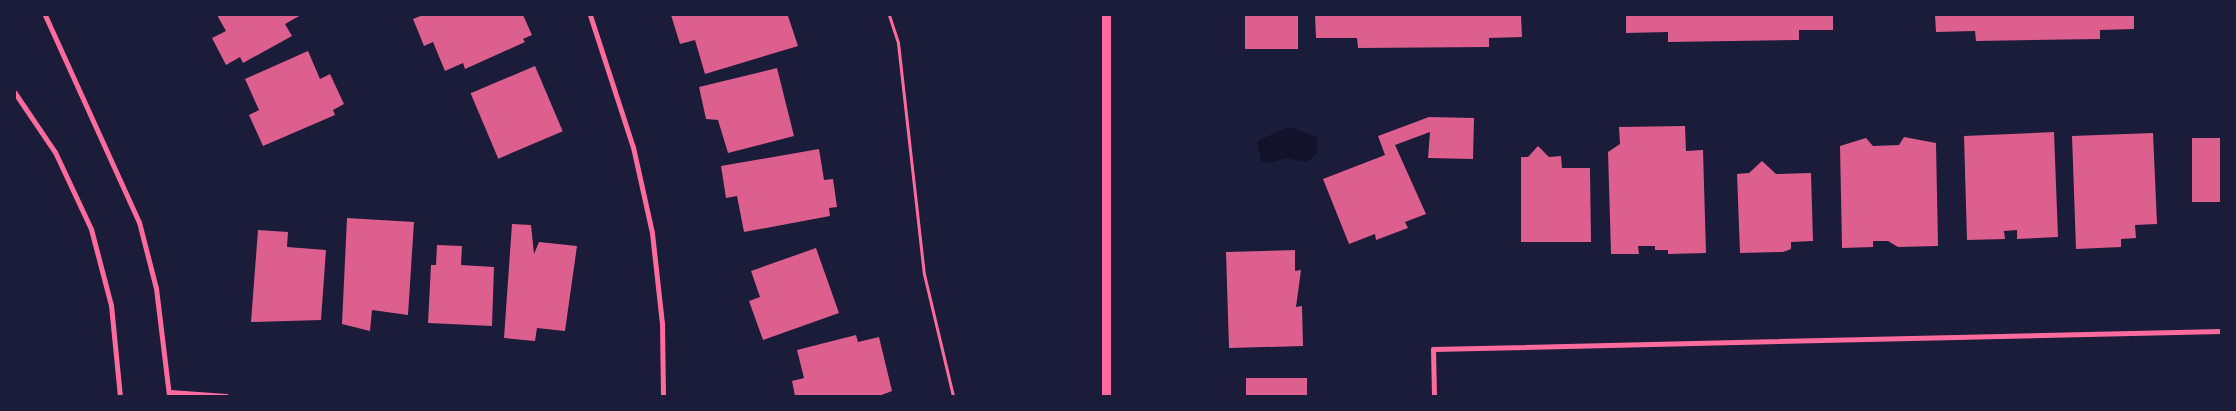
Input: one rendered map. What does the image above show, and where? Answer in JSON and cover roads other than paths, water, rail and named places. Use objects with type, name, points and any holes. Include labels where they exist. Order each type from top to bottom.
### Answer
[{"type":"street","points":[[45,15],[139,222],[156,288],[170,394],[226,396]]},
{"type":"street","points":[[590,15],[630,139],[652,233],[662,323],[663,396]]},
{"type":"street","points":[[1106,15],[1106,396]]},
{"type":"street","points":[[15,93],[55,152],[91,229],[111,305],[120,396]]},
{"type":"street","points":[[1434,396],[1433,349],[2221,331]]}]
